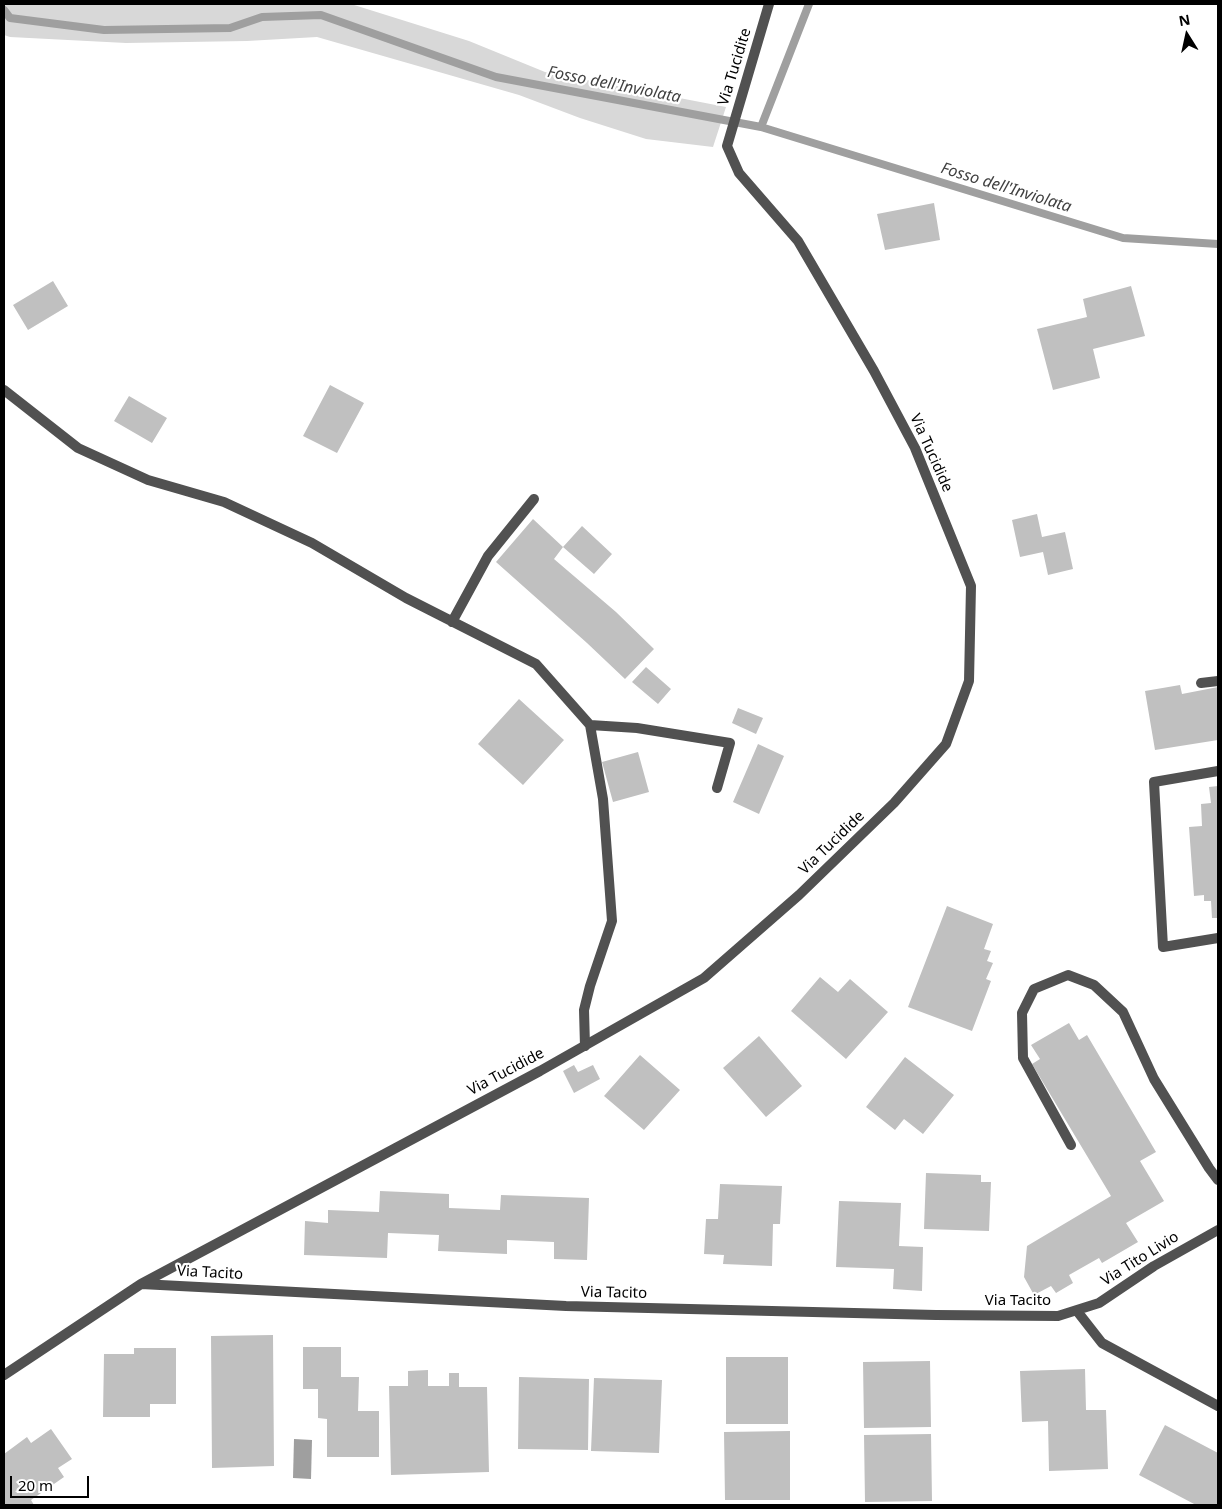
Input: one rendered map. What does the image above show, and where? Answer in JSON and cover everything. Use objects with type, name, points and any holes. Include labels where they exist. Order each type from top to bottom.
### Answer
[{"type":"street","name":"Via Tucidite","points":[[729,139],[769,4]]},
{"type":"street","name":"Via Tucidide","points":[[141,1284],[540,1071],[704,978],[800,895],[894,803],[946,744],[969,681],[971,586],[916,448],[798,241],[739,173],[727,146],[729,139]]},
{"type":"street","points":[[4,390],[78,448],[148,480],[224,502],[303,538],[406,598],[536,664],[590,725],[603,799],[612,921],[584,1010],[584,1046]]},
{"type":"street","points":[[452,622],[488,556],[534,499]]},
{"type":"street","points":[[1201,683],[1218,680]]},
{"type":"street","points":[[590,725],[637,728],[730,743],[717,788]]},
{"type":"street","points":[[1218,771],[1154,782],[1164,947],[1218,938]]},
{"type":"street","points":[[1071,1145],[1023,1058],[1022,1013],[1034,989],[1068,975],[1094,985],[1123,1012],[1154,1079],[1218,1180]]},
{"type":"street","name":"Via Tito Livio","points":[[1077,1310],[1099,1303],[1154,1266],[1218,1230]]},
{"type":"street","points":[[4,1375],[141,1284]]},
{"type":"street","name":"Via Tacito","points":[[141,1284],[566,1306],[1039,1316],[1058,1316],[1077,1310]]},
{"type":"street","points":[[1077,1310],[1102,1343],[1218,1406]]},
{"type":"shaded area","points":[[4,4],[351,4],[469,41],[545,72],[726,107],[713,147],[646,139],[580,118],[519,95],[317,37],[247,41],[126,43],[10,37],[4,35]]},
{"type":"shaded area","points":[[294,1439],[312,1440],[311,1479],[293,1478]]},
{"type":"building","points":[[934,203],[940,240],[885,250],[877,214]]},
{"type":"building","points":[[53,281],[68,306],[28,330],[13,305]]},
{"type":"building","points":[[1131,286],[1145,336],[1093,349],[1100,378],[1053,390],[1037,329],[1087,317],[1083,299]]},
{"type":"building","points":[[330,385],[364,403],[337,453],[303,436]]},
{"type":"building","points":[[129,396],[167,418],[152,443],[114,421]]},
{"type":"building","points":[[1037,514],[1042,537],[1065,532],[1073,569],[1048,575],[1043,552],[1020,557],[1012,520]]},
{"type":"building","points":[[533,519],[563,547],[554,559],[616,612],[654,649],[625,679],[496,562]]},
{"type":"building","points":[[582,526],[612,554],[594,574],[563,547]]},
{"type":"building","points":[[646,667],[671,689],[658,704],[632,682]]},
{"type":"building","points":[[1180,685],[1182,694],[1218,687],[1218,740],[1155,750],[1145,691]]},
{"type":"building","points":[[519,699],[564,740],[523,785],[478,744]]},
{"type":"building","points":[[738,708],[763,718],[756,734],[732,723]]},
{"type":"building","points":[[758,744],[784,756],[759,814],[733,802]]},
{"type":"building","points":[[638,752],[649,792],[613,802],[602,762]]},
{"type":"building","points":[[1218,786],[1218,918],[1212,918],[1211,901],[1204,901],[1204,895],[1194,896],[1189,827],[1202,826],[1201,804],[1211,803],[1209,787]]},
{"type":"building","points":[[947,906],[993,924],[984,949],[991,951],[987,961],[993,963],[986,979],[991,981],[972,1031],[908,1007]]},
{"type":"building","points":[[820,977],[838,992],[850,979],[888,1012],[846,1059],[791,1011]]},
{"type":"building","points":[[1069,1023],[1079,1040],[1087,1035],[1156,1152],[1140,1161],[1164,1201],[1126,1223],[1138,1242],[1102,1263],[1099,1258],[1069,1275],[1073,1283],[1056,1293],[1051,1286],[1034,1295],[1024,1277],[1027,1246],[1111,1196],[1032,1064],[1040,1059],[1031,1045]]},
{"type":"building","points":[[759,1036],[802,1086],[766,1117],[723,1068]]},
{"type":"building","points":[[640,1055],[680,1090],[644,1130],[604,1096]]},
{"type":"building","points":[[905,1057],[954,1095],[923,1134],[904,1119],[895,1130],[866,1107]]},
{"type":"building","points":[[574,1065],[578,1072],[593,1065],[600,1079],[574,1093],[563,1071]]},
{"type":"building","points":[[926,1173],[981,1175],[981,1182],[991,1182],[989,1231],[924,1229]]},
{"type":"building","points":[[720,1184],[782,1186],[780,1224],[773,1224],[772,1266],[723,1264],[724,1255],[704,1254],[706,1219],[718,1219]]},
{"type":"building","points":[[380,1191],[449,1194],[449,1208],[500,1210],[501,1195],[589,1198],[587,1260],[554,1259],[554,1242],[507,1240],[507,1254],[438,1251],[439,1235],[388,1233],[387,1258],[304,1255],[305,1221],[328,1223],[328,1210],[379,1212]]},
{"type":"building","points":[[839,1201],[901,1203],[899,1246],[923,1247],[922,1291],[893,1289],[894,1269],[836,1267]]},
{"type":"building","points":[[273,1335],[274,1466],[212,1468],[211,1336]]},
{"type":"building","points":[[303,1347],[341,1347],[341,1377],[359,1377],[358,1411],[379,1411],[379,1457],[327,1457],[327,1419],[318,1418],[318,1389],[303,1389]]},
{"type":"building","points":[[134,1348],[176,1348],[176,1404],[150,1404],[150,1417],[103,1417],[104,1354],[134,1354]]},
{"type":"building","points":[[726,1357],[788,1357],[788,1424],[726,1424]]},
{"type":"building","points":[[930,1361],[931,1427],[864,1428],[863,1362]]},
{"type":"building","points":[[1085,1369],[1086,1410],[1106,1410],[1108,1469],[1049,1471],[1048,1421],[1022,1422],[1020,1371]]},
{"type":"building","points":[[428,1370],[428,1386],[449,1386],[449,1373],[459,1373],[459,1387],[487,1387],[489,1472],[391,1475],[389,1386],[408,1386],[408,1371]]},
{"type":"building","points":[[519,1377],[589,1379],[588,1450],[518,1449]]},
{"type":"building","points":[[594,1378],[662,1380],[659,1453],[591,1451]]},
{"type":"building","points":[[1165,1425],[1218,1453],[1218,1505],[1196,1505],[1139,1475]]},
{"type":"building","points":[[51,1429],[72,1459],[58,1468],[64,1477],[31,1500],[34,1505],[5,1505],[4,1454],[27,1437],[31,1443]]},
{"type":"building","points":[[790,1431],[790,1500],[725,1500],[724,1432]]},
{"type":"building","points":[[931,1434],[932,1501],[865,1502],[864,1435]]},
{"type":"waterway","points":[[761,127],[809,4]]},
{"type":"waterway","name":"Fosso dell'Inviolata","points":[[4,10],[10,18],[104,30],[230,28],[262,17],[321,15],[496,77],[761,127],[1123,238],[1218,244]]}]
